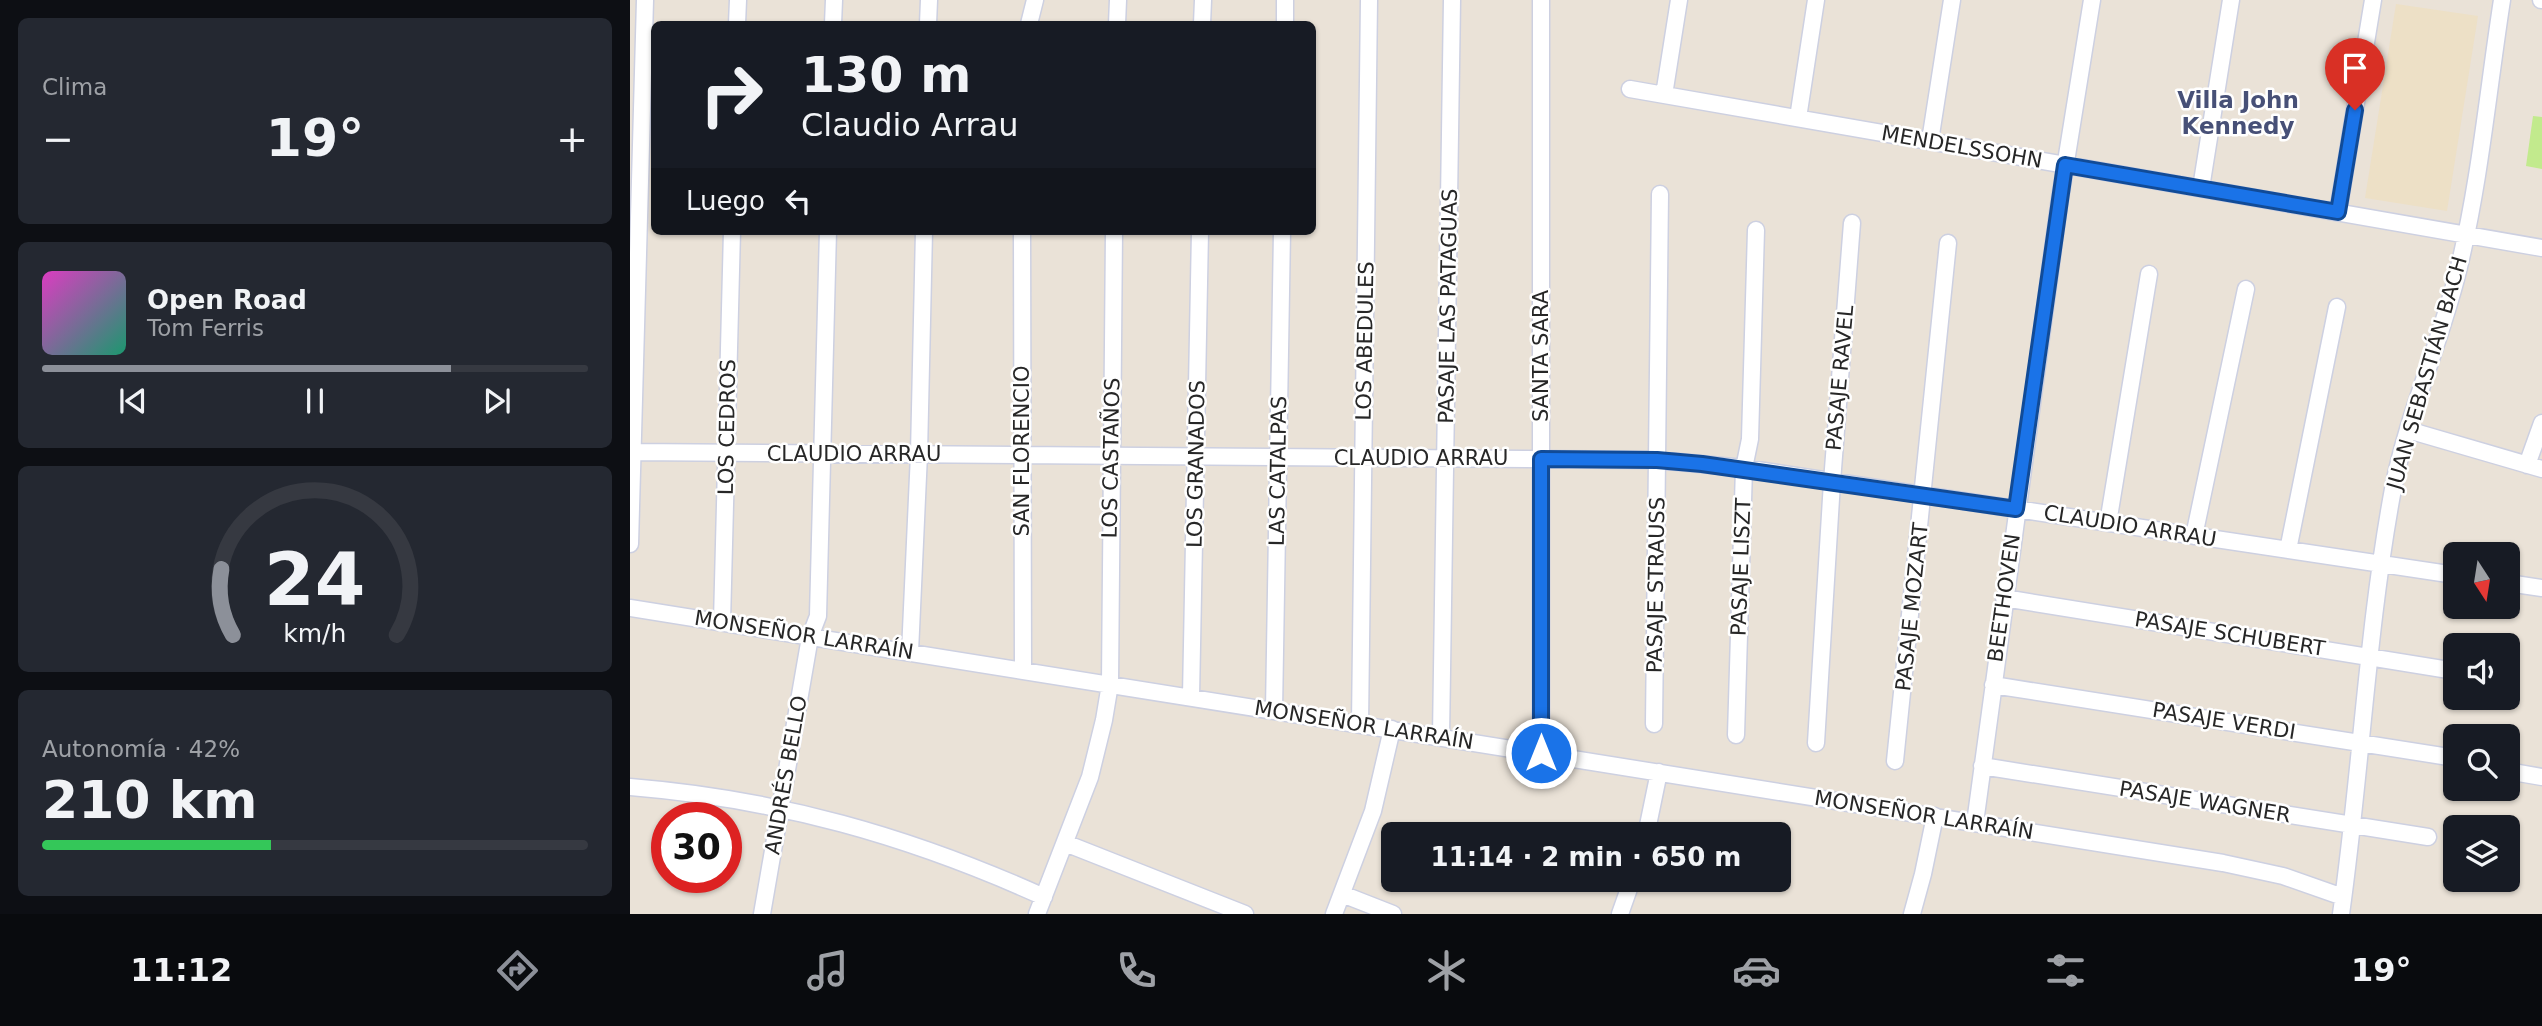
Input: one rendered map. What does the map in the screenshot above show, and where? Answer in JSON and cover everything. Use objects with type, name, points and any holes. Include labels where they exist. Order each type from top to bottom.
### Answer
[{"type":"street","points":[[630,544],[645,0]]},
{"type":"street","points":[[737,21],[738,0]]},
{"type":"street","points":[[833,21],[834,0]]},
{"type":"street","points":[[928,21],[929,0]]},
{"type":"street","points":[[1030,21],[1035,0]]},
{"type":"street","points":[[1117,21],[1118,0]]},
{"type":"street","points":[[1202,21],[1203,0]]},
{"type":"street","points":[[1285,0],[1285,21]]},
{"type":"street","name":"LOS ABEDULES","points":[[1360,724],[1368,0]]},
{"type":"street","name":"PASAJE LAS PATAGUAS","points":[[1441,737],[1452,0]]},
{"type":"street","name":"SANTA SARA","points":[[1541,0],[1541,753]]},
{"type":"street","points":[[1664,94],[1679,0]]},
{"type":"street","points":[[1797,118],[1816,0]]},
{"type":"street","points":[[1930,141],[1952,0]]},
{"type":"street","name":"BEETHOVEN","points":[[1975,823],[2016,509],[2065,165],[2092,0]]},
{"type":"street","points":[[2200,188],[2231,0]]},
{"type":"street","points":[[2338,212],[2373,0]]},
{"type":"street","name":"JUAN SEBASTIÁN BACH","points":[[2340,914],[2393,488],[2408,430],[2447,313],[2466,235],[2502,0]]},
{"type":"street","name":"MENDELSSOHN","points":[[1630,89],[2542,248]]},
{"type":"street","name":"PASAJE STRAUSS","points":[[1654,724],[1660,194]]},
{"type":"street","name":"PASAJE RAVEL","points":[[1816,743],[1832,481],[1852,223]]},
{"type":"street","name":"PASAJE LISZT","points":[[1736,736],[1744,468],[1750,439],[1756,230]]},
{"type":"street","name":"LOS CEDROS","points":[[722,622],[732,235]]},
{"type":"street","name":"ANDRÉS BELLO","points":[[762,914],[810,637],[818,616],[828,235]]},
{"type":"street","points":[[910,652],[919,454],[924,235]]},
{"type":"street","name":"SAN FLORENCIO","points":[[1022,235],[1023,670]]},
{"type":"street","name":"LOS CASTAÑOS","points":[[1037,914],[1082,802],[1097,752],[1110,684],[1114,235]]},
{"type":"street","name":"LOS GRANADOS","points":[[1191,697],[1200,235]]},
{"type":"street","name":"LAS CATALPAS","points":[[1275,711],[1282,235]]},
{"type":"street","name":"PASAJE MOZART","points":[[1895,761],[1948,243]]},
{"type":"street","points":[[2108,523],[2150,274]]},
{"type":"street","points":[[2194,536],[2246,289]]},
{"type":"street","points":[[2288,550],[2337,307]]},
{"type":"street","points":[[2408,430],[2534,467],[2542,423]]},
{"type":"street","name":"CLAUDIO ARRAU","points":[[631,452],[1657,460],[1744,468],[2443,573]]},
{"type":"street","points":[[2520,585],[2542,588]]},
{"type":"street","name":"PASAJE SCHUBERT","points":[[2004,598],[2443,668]]},
{"type":"street","name":"MONSEÑOR LARRAÍN","points":[[630,608],[2253,868],[2343,897]]},
{"type":"street","name":"PASAJE VERDI","points":[[1993,685],[2443,756]]},
{"type":"street","points":[[1334,914],[1379,789],[1392,729]]},
{"type":"street","name":"PASAJE WAGNER","points":[[1982,766],[2428,837]]},
{"type":"street","points":[[1649,822],[1659,772]]},
{"type":"street","points":[[2520,773],[2542,777]]},
{"type":"street","points":[[630,787],[781,807],[827,818],[916,845],[1044,897]]},
{"type":"street","points":[[1912,914],[1935,816]]},
{"type":"street","points":[[1066,843],[1245,914]]},
{"type":"street","points":[[1620,914],[1628,892]]},
{"type":"street","points":[[1342,894],[1393,914]]},
{"type":"shaded area","points":[[2396,4],[2478,16],[2447,211],[2365,198]]},
{"type":"green space","points":[[2533,116],[2542,117],[2542,169],[2526,166]]},
{"type":"district","name":"Villa John Kennedy","points":[[2238,113]]},
{"type":"route","points":[[1541,753],[1541,459],[1657,460],[1744,468],[2016,509],[2065,165],[2338,212],[2355,110]]}]
